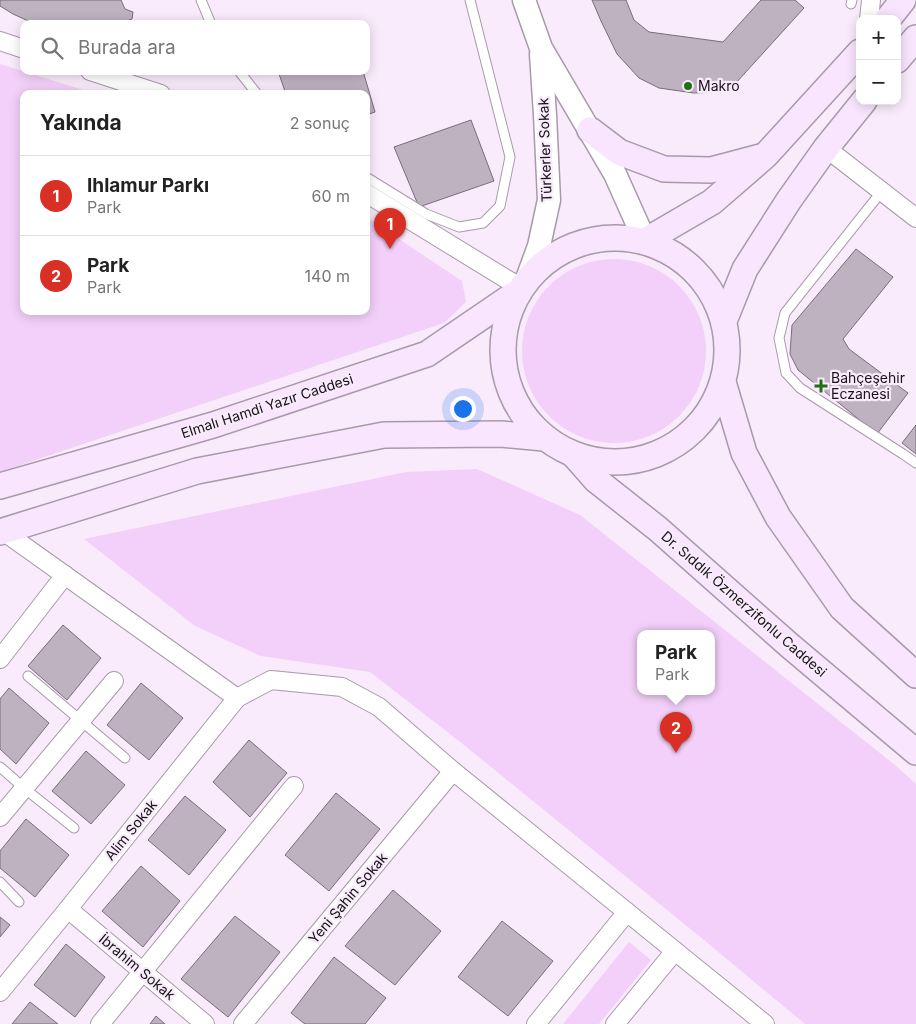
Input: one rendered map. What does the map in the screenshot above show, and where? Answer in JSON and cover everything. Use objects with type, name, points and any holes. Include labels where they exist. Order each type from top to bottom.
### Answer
[{"type":"main road","points":[[891,15],[903,0]]},
{"type":"main road","points":[[901,55],[916,38]]},
{"type":"main road","points":[[645,241],[712,202],[764,156],[856,56]]},
{"type":"main road","points":[[522,286],[506,322],[502,354],[508,386],[522,414],[544,438],[574,455],[604,462],[635,461],[665,451],[690,434],[710,410],[723,382],[728,352],[724,321],[745,270],[789,200],[826,148],[861,105]]},
{"type":"main road","points":[[590,130],[620,152],[664,169],[711,170],[764,156]]},
{"type":"main road","name":"Elmalı Hamdi Yazır Caddesi","points":[[0,486],[213,425],[427,354],[522,286],[551,257],[581,242],[613,237],[645,241],[672,252],[696,270],[713,294],[724,321]]},
{"type":"main road","points":[[723,382],[744,453],[778,517],[842,608],[916,675]]},
{"type":"main road","points":[[2,532],[197,471],[384,436],[501,434],[544,438]]},
{"type":"main road","name":"Dr. Sıddık Özmerzifonlu Caddesi","points":[[574,455],[596,480],[658,529],[916,752]]},
{"type":"street","name":"Türkerler Sokak","points":[[524,0],[541,48],[615,174],[645,241]]},
{"type":"street","points":[[869,15],[871,0]]},
{"type":"street","points":[[0,41],[20,48]]},
{"type":"street","name":"Türkerler Sokak","points":[[522,286],[539,246],[549,200],[541,48]]},
{"type":"street","points":[[102,75],[149,90]]},
{"type":"street","points":[[826,148],[916,218]]},
{"type":"street","points":[[370,195],[522,286]]},
{"type":"street","points":[[2,532],[237,698]]},
{"type":"street","points":[[0,660],[65,575]]},
{"type":"street","name":"Alim Sokak","points":[[0,992],[237,698],[271,680],[342,687],[379,707],[453,771]]},
{"type":"street","points":[[0,817],[114,681]]},
{"type":"street","points":[[453,771],[765,1024]]},
{"type":"street","name":"Yeni Şahin Sokak","points":[[243,1024],[453,771]]},
{"type":"street","points":[[100,1024],[294,786]]},
{"type":"street","name":"İbrahim Sokak","points":[[68,909],[205,1024]]},
{"type":"street","points":[[536,1024],[627,912]]},
{"type":"street","points":[[614,1024],[674,951]]},
{"type":"lane","points":[[202,0],[210,20]]},
{"type":"lane","points":[[370,180],[426,214],[459,228],[483,223],[500,206],[510,157],[470,0]]},
{"type":"lane","points":[[243,75],[254,90]]},
{"type":"lane","points":[[882,192],[785,312],[779,338],[786,373],[800,388],[916,463]]},
{"type":"lane","points":[[28,676],[125,758]]},
{"type":"lane","points":[[0,766],[74,828]]},
{"type":"lane","points":[[0,882],[19,902]]},
{"type":"shaded area","points":[[0,64],[20,70],[20,75],[35,75],[83,90],[20,90],[20,315],[370,315],[370,220],[462,281],[466,302],[444,323],[0,472]]},
{"type":"shaded area","points":[[623,259],[632,260],[658,270],[673,280],[685,292],[695,307],[702,324],[705,333],[705,369],[695,395],[685,410],[673,422],[658,432],[632,442],[605,443],[596,442],[570,432],[555,422],[543,410],[533,395],[523,369],[522,342],[523,333],[533,307],[543,292],[555,280],[570,270],[596,260]]},
{"type":"shaded area","points":[[477,469],[580,515],[895,765],[916,784],[916,1024],[805,1024],[459,741],[370,672],[261,656],[195,626],[84,539],[406,472]]},
{"type":"shaded area","points":[[629,942],[651,960],[599,1024],[563,1024]]},
{"type":"building","points":[[0,0],[121,0],[125,9],[133,12],[132,19],[129,20],[26,20],[0,6]]},
{"type":"building","points":[[592,0],[626,0],[634,20],[649,32],[723,42],[761,0],[795,0],[804,8],[735,84],[717,92],[694,93],[659,88],[639,78],[617,54]]},
{"type":"building","points":[[279,75],[364,75],[369,90],[285,90]]},
{"type":"building","points":[[370,95],[375,112],[370,114]]},
{"type":"building","points":[[471,120],[494,181],[419,207],[394,147]]},
{"type":"building","points":[[856,249],[893,277],[843,339],[849,349],[908,393],[877,434],[798,370],[790,354],[792,325]]},
{"type":"building","points":[[916,425],[916,454],[902,443]]},
{"type":"building","points":[[63,625],[101,658],[67,700],[28,666]]},
{"type":"building","points":[[141,683],[183,718],[149,760],[107,725]]},
{"type":"building","points":[[9,688],[49,723],[16,764],[0,749],[0,699]]},
{"type":"building","points":[[249,740],[287,773],[250,817],[213,782]]},
{"type":"building","points":[[86,751],[125,785],[91,824],[52,791]]},
{"type":"building","points":[[336,793],[380,829],[329,891],[285,855]]},
{"type":"building","points":[[185,796],[226,830],[189,875],[148,840]]},
{"type":"building","points":[[26,819],[69,855],[35,897],[0,868],[0,851]]},
{"type":"building","points":[[141,866],[180,901],[143,947],[102,911]]},
{"type":"building","points":[[393,890],[441,931],[395,985],[345,946]]},
{"type":"building","points":[[235,916],[280,952],[228,1017],[181,979]]},
{"type":"building","points":[[0,917],[10,925],[0,937]]},
{"type":"building","points":[[502,921],[553,961],[508,1016],[458,977]]},
{"type":"building","points":[[66,944],[105,977],[75,1017],[34,985]]},
{"type":"building","points":[[334,957],[386,998],[365,1024],[305,1024],[291,1013]]},
{"type":"building","points":[[30,1002],[58,1024],[12,1024]]},
{"type":"building","points":[[156,1016],[165,1024],[150,1024]]},
{"type":"place","name":"Makro","points":[[688,86]]},
{"type":"place","name":"Ihlamur Parkı","points":[[390,249]]},
{"type":"place","name":"Bahçeşehir Eczanesi","points":[[821,386]]},
{"type":"place","name":"Park","points":[[676,753]]}]
